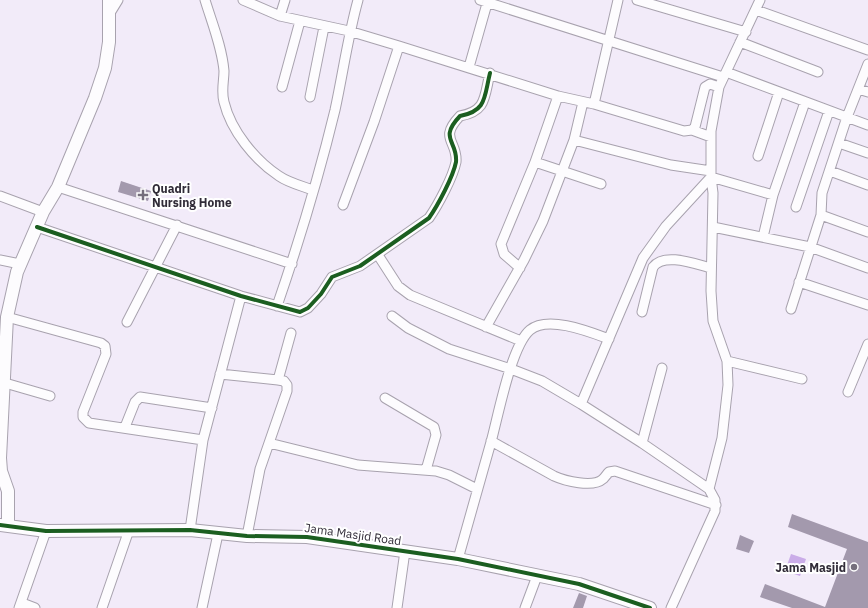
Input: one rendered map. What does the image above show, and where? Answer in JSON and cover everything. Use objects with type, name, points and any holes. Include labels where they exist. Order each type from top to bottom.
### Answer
[{"type":"street","points":[[4,525],[8,491],[1,471],[0,458],[5,383],[3,335],[20,264],[43,212],[58,187],[95,98],[105,68],[109,42],[109,0]]},
{"type":"street","points":[[110,13],[118,0]]},
{"type":"street","points":[[205,0],[224,71],[223,101],[230,120],[262,163],[289,182],[313,190]]},
{"type":"street","points":[[244,0],[280,16],[324,27],[349,31],[490,73],[558,96],[594,104],[684,131],[692,130],[711,137]]},
{"type":"street","points":[[280,16],[285,0]]},
{"type":"street","points":[[277,306],[292,264],[335,110],[349,31],[358,0]]},
{"type":"street","points":[[594,104],[618,0]]},
{"type":"street","points":[[637,0],[746,32]]},
{"type":"street","points":[[469,67],[485,1],[608,40],[724,74],[868,125]]},
{"type":"street","points":[[709,489],[722,438],[728,385],[726,360],[712,321],[711,268],[713,193],[711,174],[711,137],[712,116],[719,87],[724,74],[746,32],[756,3],[868,50]]},
{"type":"street","points":[[282,87],[300,21]]},
{"type":"street","points":[[310,98],[324,27]]},
{"type":"street","points":[[740,42],[818,72]]},
{"type":"street","points":[[343,205],[374,122],[399,46]]},
{"type":"street","points":[[790,310],[821,215],[822,193],[847,117],[868,64]]},
{"type":"street","points":[[36,227],[241,296],[300,312],[321,294],[332,277],[360,266],[378,255],[421,224],[435,210],[456,161],[456,155],[449,139],[450,131],[460,116],[471,114],[481,107],[490,73]]},
{"type":"street","points":[[692,130],[705,87],[710,84],[719,87]]},
{"type":"street","points":[[858,89],[868,92]]},
{"type":"street","points":[[758,156],[778,92]]},
{"type":"street","points":[[520,268],[504,254],[501,244],[535,162],[558,96]]},
{"type":"street","points":[[486,327],[520,268],[543,221],[574,140],[583,102]]},
{"type":"street","points":[[763,237],[773,195],[805,102]]},
{"type":"street","points":[[796,207],[829,111]]},
{"type":"street","points":[[574,140],[711,174],[773,195]]},
{"type":"street","points":[[839,143],[868,154]]},
{"type":"street","points":[[535,162],[601,184]]},
{"type":"street","points":[[830,171],[868,185]]},
{"type":"street","points":[[581,404],[643,258],[666,226],[711,174]]},
{"type":"street","points":[[58,187],[292,264]]},
{"type":"street","points":[[0,196],[43,212]]},
{"type":"street","points":[[821,215],[868,232]]},
{"type":"street","points":[[127,322],[177,225]]},
{"type":"street","points":[[713,227],[810,247],[868,268]]},
{"type":"street","points":[[378,255],[398,286],[410,295],[521,341]]},
{"type":"street","points":[[0,260],[20,264]]},
{"type":"street","points":[[642,312],[653,267],[657,262],[663,260],[674,260],[711,268]]},
{"type":"street","points":[[799,282],[868,305]]},
{"type":"street","points":[[190,530],[203,440],[241,296]]},
{"type":"street","points":[[392,316],[408,328],[449,348],[542,381],[642,443],[709,489],[716,505],[671,608]]},
{"type":"street","points":[[7,317],[101,343],[105,346],[106,354],[83,412],[83,417],[88,423],[125,427],[203,440]]},
{"type":"street","points":[[458,559],[476,490],[511,369],[521,341],[530,329],[542,325],[562,325],[579,328],[609,339]]},
{"type":"street","points":[[278,380],[291,333]]},
{"type":"street","points":[[848,392],[868,344]]},
{"type":"street","points":[[726,360],[802,379]]},
{"type":"street","points":[[642,443],[662,368]]},
{"type":"street","points":[[220,374],[284,381],[287,386],[287,391],[260,470],[247,536]]},
{"type":"street","points":[[5,383],[50,396]]},
{"type":"street","points":[[125,427],[135,402],[140,397],[212,408]]},
{"type":"street","points":[[385,398],[434,427],[436,436],[426,470]]},
{"type":"street","points":[[491,441],[565,481],[595,482],[603,479],[609,472],[615,471],[716,505]]},
{"type":"street","points":[[269,443],[358,465],[426,470],[449,475],[476,490]]},
{"type":"street","name":"Jama Masjid Road","points":[[4,525],[46,531],[190,530],[247,536],[307,537],[458,559],[579,584],[650,608]]},
{"type":"street","points":[[102,608],[128,530]]},
{"type":"street","points":[[35,608],[21,606],[46,531]]},
{"type":"street","points":[[202,608],[218,534]]},
{"type":"street","points":[[397,608],[404,551]]},
{"type":"street","points":[[525,608],[537,576]]},
{"type":"shaded area","points":[[791,554],[806,559],[800,576],[785,571]]},
{"type":"building","points":[[121,181],[151,191],[148,201],[118,192]]},
{"type":"building","name":"Jama Masjid","points":[[792,514],[868,542],[868,608],[792,608],[760,597],[765,584],[825,607],[847,549],[788,527]]},
{"type":"building","points":[[740,535],[754,541],[749,553],[736,549]]},
{"type":"building","points":[[579,593],[587,596],[583,608],[573,608]]},
{"type":"cycle path","points":[[37,227],[241,296],[300,312],[308,308],[321,294],[332,277],[360,266],[429,218],[445,191],[456,162],[456,155],[450,140],[450,130],[460,116],[469,114],[480,107],[485,96],[490,73]]},
{"type":"cycle path","points":[[0,525],[46,531],[190,530],[247,536],[307,537],[458,559],[579,584],[650,608]]},
{"type":"place","name":"Quadri Nursing Home","points":[[143,195]]},
{"type":"place","name":"Jama Masjid","points":[[854,567]]}]
